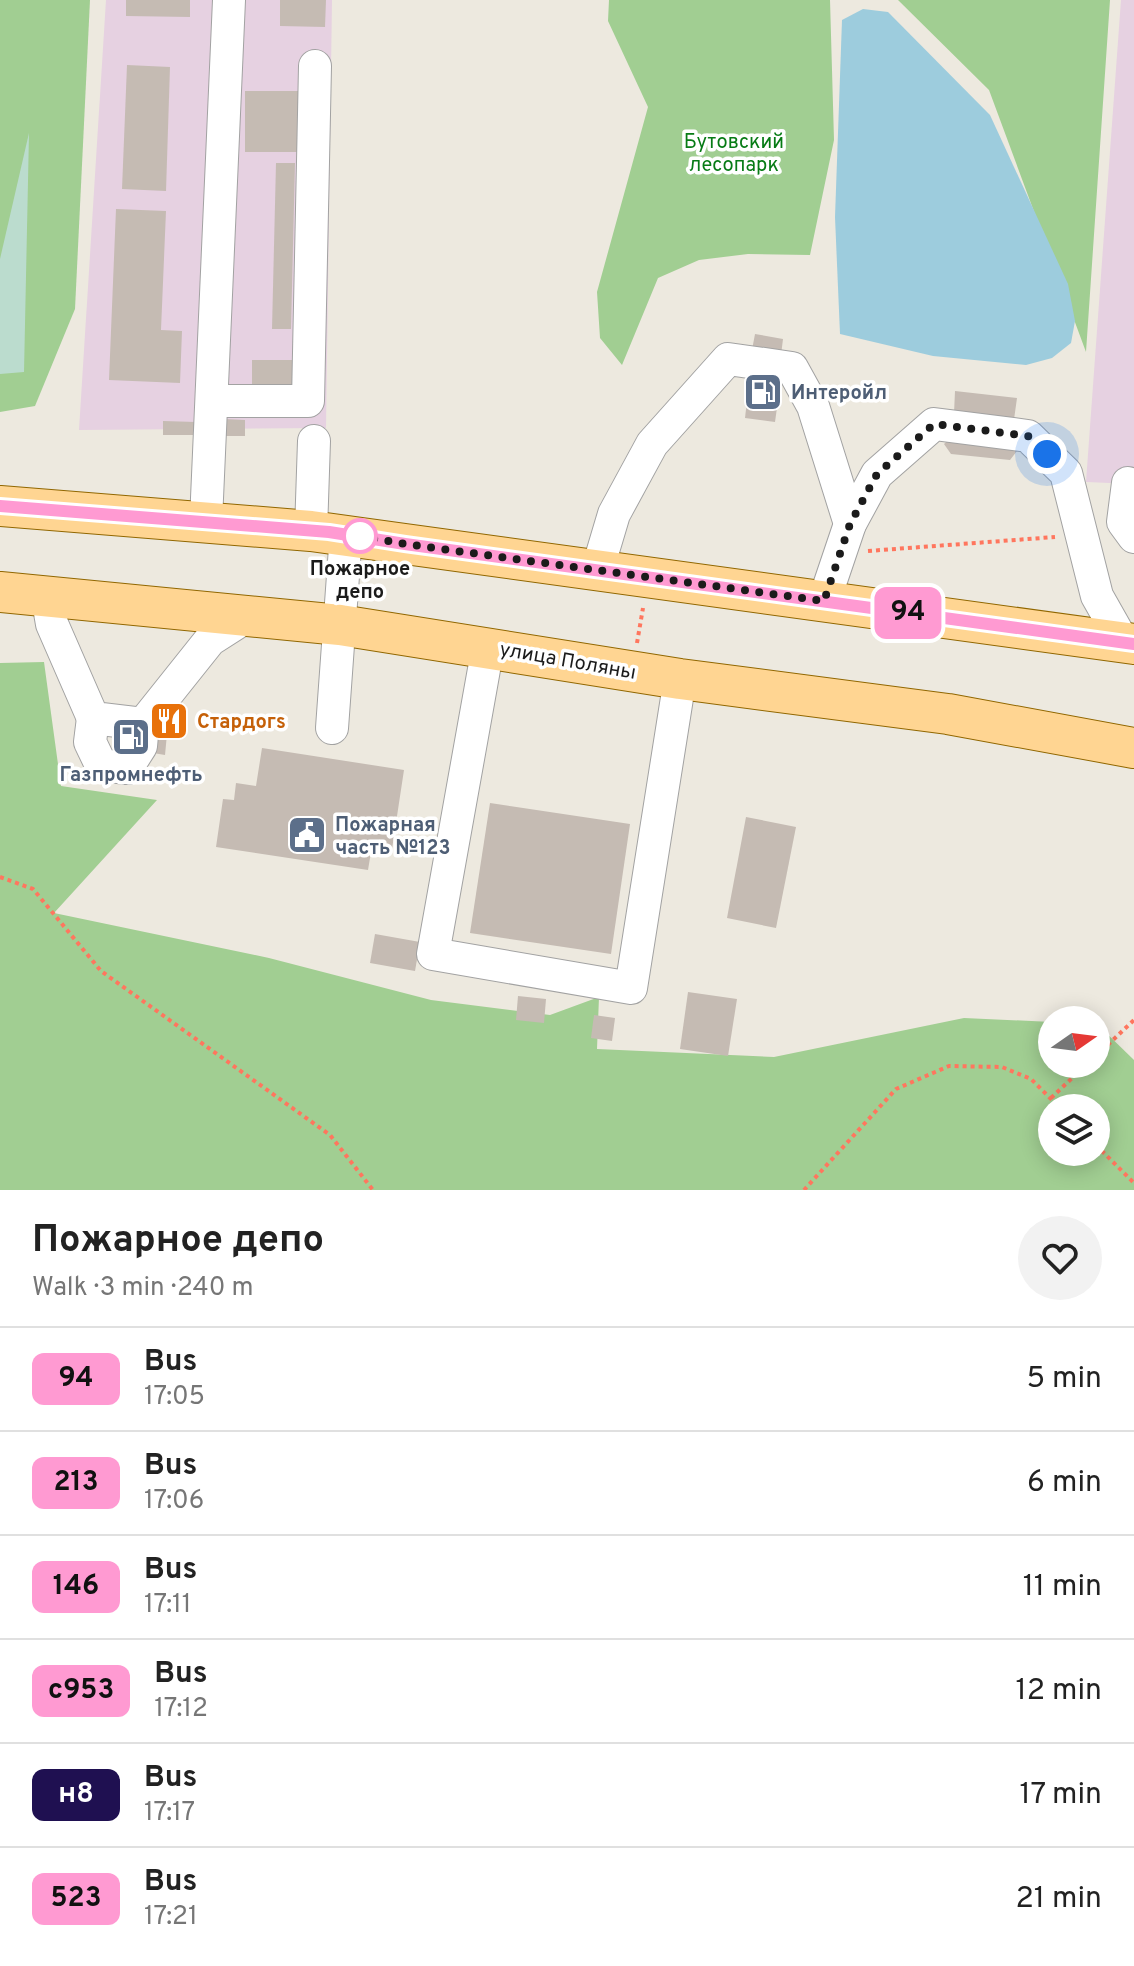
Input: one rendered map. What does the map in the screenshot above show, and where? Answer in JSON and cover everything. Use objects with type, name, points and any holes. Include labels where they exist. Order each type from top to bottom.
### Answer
[{"type":"main road","points":[[0,506],[328,532],[1128,643]]},
{"type":"main road","name":"улица Поляны","points":[[0,592],[340,625],[680,679],[948,714],[1134,748]]},
{"type":"lane","points":[[206,521],[229,0]]},
{"type":"lane","points":[[213,401],[308,401],[315,66]]},
{"type":"lane","points":[[597,571],[614,514],[652,444],[728,359],[792,368],[813,406],[845,539]]},
{"type":"lane","points":[[824,601],[845,539],[877,474],[934,424],[1028,436],[1066,473],[1097,596],[1128,643]]},
{"type":"lane","points":[[314,441],[340,625],[332,728]]},
{"type":"lane","points":[[1128,483],[1123,522],[1134,537]]},
{"type":"lane","points":[[47,595],[52,624],[93,718],[90,742],[101,765],[127,768],[141,746],[143,724],[210,640],[249,615]]},
{"type":"lane","points":[[488,647],[433,954],[631,988],[680,679]]},
{"type":"lane","points":[[93,718],[143,724]]},
{"type":"path","points":[[845,539],[1081,535]]},
{"type":"path","points":[[633,671],[647,577]]},
{"type":"path","points":[[0,877],[33,889],[101,971],[330,1135],[373,1190]]},
{"type":"path","points":[[1110,1043],[1134,1020]]},
{"type":"path","points":[[804,1190],[896,1089],[949,1066],[1002,1067],[1031,1079],[1047,1094]]},
{"type":"path","points":[[1055,1094],[1072,1078]]},
{"type":"path","points":[[1110,1159],[1134,1183]]},
{"type":"shaded area","points":[[106,0],[332,0],[326,428],[79,430]]},
{"type":"shaded area","points":[[1121,0],[1134,0],[1134,484],[1086,482]]},
{"type":"green space","points":[[0,0],[90,0],[75,309],[35,406],[0,412]]},
{"type":"green space","name":"Бутовский лесопарк","points":[[609,0],[830,0],[834,140],[810,255],[748,254],[699,260],[658,278],[622,365],[600,338],[597,292],[648,107],[608,21]]},
{"type":"green space","points":[[898,0],[1110,0],[1086,352],[989,90]]},
{"type":"green space","points":[[29,133],[24,372],[0,374],[0,259]]},
{"type":"green space","points":[[44,662],[61,786],[157,800],[54,913],[269,958],[431,1000],[550,1015],[599,997],[597,1049],[774,1057],[964,1018],[1038,1021],[1038,1078],[1110,1078],[1110,1037],[1134,1060],[1134,1190],[0,1190],[0,663]]},
{"type":"water","points":[[863,9],[888,12],[990,115],[1068,284],[1075,321],[1071,343],[1052,358],[1026,365],[933,356],[840,334],[835,217],[842,20]]},
{"type":"building","points":[[126,0],[190,0],[190,17],[126,16]]},
{"type":"building","points":[[280,0],[326,0],[325,27],[280,26]]},
{"type":"building","points":[[127,65],[170,67],[166,191],[122,189]]},
{"type":"building","points":[[245,91],[300,91],[301,152],[245,152]]},
{"type":"building","points":[[276,163],[295,163],[291,329],[272,329]]},
{"type":"building","points":[[116,209],[166,211],[161,330],[182,331],[180,383],[109,380]]},
{"type":"building","points":[[755,334],[783,339],[781,355],[752,350]]},
{"type":"building","points":[[252,360],[294,360],[294,385],[252,385]]},
{"type":"building","points":[[750,375],[781,379],[775,422],[745,418]]},
{"type":"building","points":[[955,391],[1017,398],[1011,441],[1017,451],[1010,460],[951,454],[944,444],[953,436]]},
{"type":"building","points":[[224,419],[245,420],[245,436],[224,436]]},
{"type":"building","points":[[163,421],[196,422],[196,435],[163,435]]},
{"type":"building","name":"Стардогs","points":[[172,715],[176,719],[166,728],[162,723]]},
{"type":"building","points":[[156,732],[167,734],[165,755],[153,753]]},
{"type":"building","points":[[262,748],[404,770],[392,849],[372,846],[368,870],[216,847],[223,799],[234,800],[236,783],[256,786]]},
{"type":"building","points":[[490,803],[630,824],[611,954],[470,933]]},
{"type":"building","points":[[746,817],[796,827],[776,928],[727,918]]},
{"type":"building","points":[[375,934],[420,942],[415,971],[370,963]]},
{"type":"building","points":[[688,992],[737,999],[728,1056],[680,1049]]},
{"type":"building","points":[[518,996],[546,999],[544,1023],[516,1020]]},
{"type":"building","points":[[594,1015],[615,1018],[612,1041],[591,1038]]},
{"type":"bus line","name":"94","points":[[0,506],[346,534],[1134,644]]},
{"type":"place","name":"Интеройл","points":[[763,392]]},
{"type":"place","name":"Пожарное депо","points":[[360,536]]},
{"type":"place","name":"Стардогs","points":[[169,721]]},
{"type":"place","name":"Газпромнефть","points":[[131,737]]},
{"type":"place","name":"Пожарная часть №123","points":[[307,835]]},
{"type":"route","points":[[360,536],[824,601],[850,524],[877,474],[934,424],[1028,436],[1047,454]]}]
